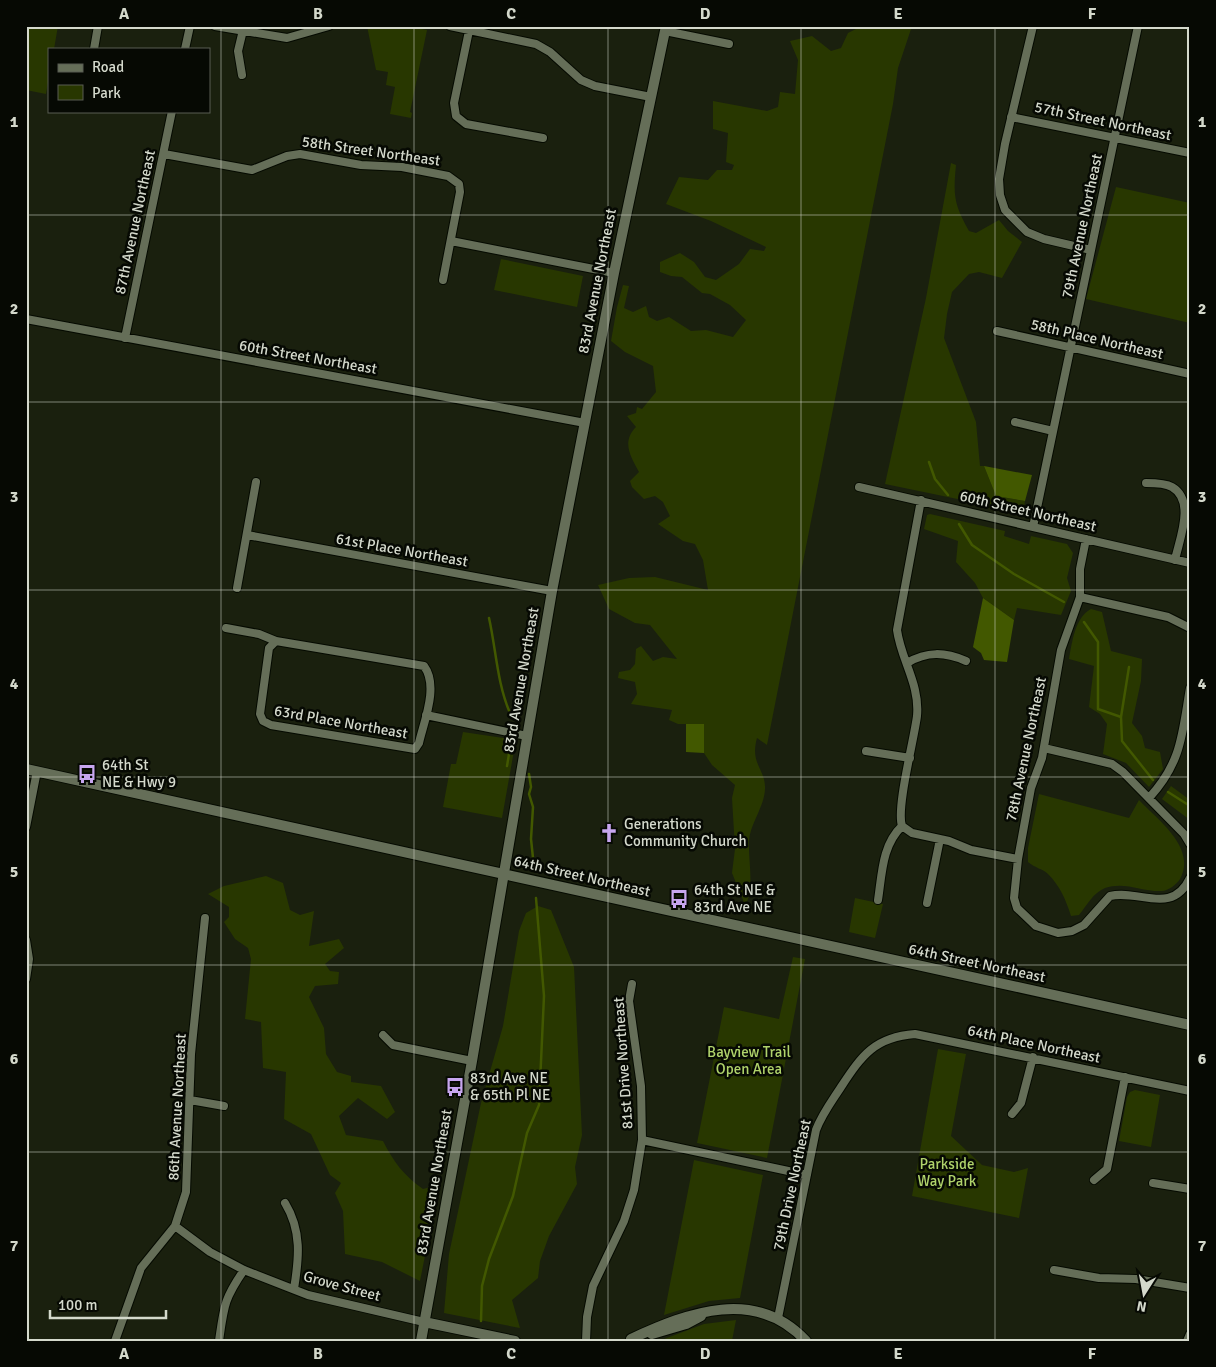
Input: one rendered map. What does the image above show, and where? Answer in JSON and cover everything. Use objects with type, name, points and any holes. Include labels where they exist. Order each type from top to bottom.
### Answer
[{"type":"street","points":[[94,48],[98,26]]},
{"type":"street","points":[[185,48],[190,26]]},
{"type":"street","points":[[215,26],[243,29],[287,38],[329,26]]},
{"type":"street","points":[[450,26],[470,28],[536,44],[550,52],[581,80],[595,86],[650,97]]},
{"type":"street","points":[[1033,26],[1011,117],[999,179],[1000,195],[1005,210],[1017,224],[1036,236],[1091,250]]},
{"type":"street","name":"79th Avenue Northeast","points":[[1033,527],[1138,26]]},
{"type":"street","points":[[470,28],[454,103],[456,116],[466,124],[543,138]]},
{"type":"street","points":[[242,76],[238,51],[243,29]]},
{"type":"street","points":[[665,29],[729,44]]},
{"type":"street","name":"83rd Avenue Northeast","points":[[420,1341],[472,1061],[552,591],[614,273],[665,29]]},
{"type":"street","name":"87th Avenue Northeast","points":[[125,338],[172,112]]},
{"type":"street","name":"57th Street Northeast","points":[[1011,117],[1190,153]]},
{"type":"street","name":"58th Street Northeast","points":[[164,154],[252,170],[287,156],[300,154],[361,165],[402,167],[448,176],[457,180],[460,192],[450,241]]},
{"type":"street","points":[[443,280],[450,241],[614,273]]},
{"type":"street","name":"60th Street Northeast","points":[[26,319],[585,423]]},
{"type":"street","name":"58th Place Northeast","points":[[997,331],[1190,374]]},
{"type":"street","points":[[1015,422],[1053,431]]},
{"type":"street","points":[[237,588],[256,482]]},
{"type":"street","points":[[1146,483],[1172,487],[1182,496],[1185,506],[1175,560]]},
{"type":"street","name":"60th Street Northeast","points":[[859,487],[1190,563]]},
{"type":"street","points":[[921,500],[898,617],[899,641],[914,680],[917,700],[910,758],[900,814],[902,826],[912,833],[940,839],[971,850],[1018,859]]},
{"type":"street","name":"61st Place Northeast","points":[[247,535],[552,591]]},
{"type":"street","name":"78th Avenue Northeast","points":[[1086,539],[1080,569],[1080,597],[1061,650],[1044,748],[1034,776],[1018,859],[1014,886],[1014,898],[1017,908],[1036,926],[1058,933],[1072,931],[1084,925],[1110,896],[1127,894],[1155,900],[1168,899],[1180,893],[1190,878]]},
{"type":"street","points":[[1080,597],[1168,617],[1190,628]]},
{"type":"street","points":[[226,628],[259,634],[276,641],[424,666],[431,677],[426,715],[527,736]]},
{"type":"street","name":"63rd Place Northeast","points":[[276,641],[269,648],[260,714],[263,720],[272,725],[415,749],[419,743],[426,715]]},
{"type":"street","points":[[907,663],[921,656],[948,654],[966,661]]},
{"type":"street","points":[[1149,798],[1170,772],[1177,758],[1190,688]]},
{"type":"street","points":[[1044,748],[1112,764],[1123,772],[1149,798],[1184,834],[1190,844]]},
{"type":"street","points":[[866,751],[910,758]]},
{"type":"street","name":"64th Street Northeast","points":[[26,769],[1190,1025]]},
{"type":"street","points":[[26,828],[37,771]]},
{"type":"street","points":[[878,900],[887,845],[892,836],[902,826]]},
{"type":"street","points":[[927,903],[940,839]]},
{"type":"street","name":"86th Avenue Northeast","points":[[115,1341],[141,1268],[175,1226],[186,1192],[191,1054],[205,918]]},
{"type":"street","points":[[26,940],[29,959],[26,979]]},
{"type":"street","name":"81st Drive Northeast","points":[[586,1341],[587,1317],[593,1286],[626,1213],[634,1190],[642,1140],[641,1086],[629,1001],[632,984]]},
{"type":"street","name":"64th Place Northeast","points":[[874,1046],[895,1036],[915,1034],[1190,1091]]},
{"type":"street","points":[[384,1035],[393,1045],[472,1061]]},
{"type":"street","name":"79th Drive Northeast","points":[[778,1318],[816,1130],[822,1115],[858,1062],[874,1046]]},
{"type":"street","points":[[1012,1114],[1021,1103],[1033,1057]]},
{"type":"street","points":[[1094,1180],[1107,1169],[1125,1077]]},
{"type":"street","points":[[190,1100],[224,1106]]},
{"type":"street","points":[[642,1140],[807,1175]]},
{"type":"street","points":[[1153,1183],[1190,1189]]},
{"type":"street","points":[[285,1203],[294,1219],[297,1231],[299,1257],[294,1289]]},
{"type":"street","name":"Grove Street","points":[[175,1226],[210,1252],[244,1270],[326,1300],[515,1341]]},
{"type":"street","points":[[219,1341],[228,1293],[244,1270]]},
{"type":"street","points":[[1054,1270],[1099,1278],[1136,1279],[1190,1288]]},
{"type":"street","points":[[629,1340],[670,1330],[704,1314],[730,1308],[752,1309],[778,1318],[806,1341]]},
{"type":"street","points":[[1187,1341],[1190,1334]]},
{"type":"green space","points":[[26,26],[58,26],[54,48],[48,48],[46,94],[26,90]]},
{"type":"green space","points":[[367,26],[406,26],[427,30],[410,112],[412,113],[411,118],[390,114],[395,87],[386,85],[388,72],[376,70]]},
{"type":"green space","points":[[855,26],[912,26],[898,68],[893,104],[767,745],[757,738],[755,747],[756,759],[764,780],[765,793],[750,834],[750,892],[745,905],[732,873],[735,849],[732,798],[735,785],[712,765],[704,753],[704,724],[678,724],[669,720],[672,710],[631,704],[637,694],[635,682],[618,678],[619,672],[630,670],[635,664],[636,649],[641,646],[653,661],[663,657],[677,659],[650,625],[635,623],[609,609],[598,585],[629,578],[655,577],[708,590],[703,560],[695,544],[683,541],[658,524],[670,516],[663,502],[655,496],[644,499],[632,487],[630,481],[639,472],[628,444],[631,433],[636,427],[627,416],[636,413],[637,407],[642,409],[656,392],[653,366],[625,352],[611,341],[623,285],[629,286],[624,308],[633,312],[646,306],[649,317],[657,321],[669,317],[691,331],[706,330],[733,337],[746,320],[730,305],[710,294],[702,293],[682,277],[660,272],[660,262],[680,253],[694,262],[705,277],[716,280],[739,264],[750,249],[764,251],[766,247],[711,221],[666,204],[679,177],[708,180],[717,170],[732,170],[734,165],[726,162],[728,133],[713,129],[713,101],[767,111],[778,107],[780,92],[795,94],[798,60],[790,41],[812,36],[831,51],[841,48],[848,33],[856,29]]},
{"type":"green space","points":[[951,163],[956,165],[956,200],[960,214],[969,231],[976,233],[999,220],[1008,231],[1022,242],[1002,278],[979,272],[969,274],[952,292],[944,338],[976,422],[980,466],[984,466],[996,496],[1025,501],[1024,507],[1009,512],[987,508],[972,502],[885,484],[926,298]]},
{"type":"green space","points":[[1116,187],[1190,203],[1190,323],[1086,299]]},
{"type":"green space","points":[[501,259],[583,276],[577,307],[494,290]]},
{"type":"green space","points":[[930,514],[1005,531],[1004,536],[1029,544],[1031,536],[1067,544],[1073,553],[1067,578],[1071,591],[1061,615],[1017,608],[1014,620],[983,598],[975,583],[956,562],[958,541],[924,529],[927,515]]},
{"type":"green space","points":[[1091,609],[1102,612],[1111,651],[1142,659],[1141,681],[1132,723],[1142,736],[1145,748],[1160,752],[1163,769],[1149,787],[1126,763],[1103,754],[1107,724],[1100,714],[1089,707],[1094,666],[1069,659],[1078,624],[1081,618]]},
{"type":"green space","points":[[463,732],[510,739],[515,745],[502,818],[443,807],[451,764],[456,764]]},
{"type":"green space","points":[[1171,786],[1190,800],[1190,820],[1162,799]]},
{"type":"green space","points":[[1039,794],[1129,818],[1139,800],[1165,826],[1180,846],[1184,868],[1180,879],[1172,887],[1162,891],[1127,886],[1105,888],[1094,896],[1079,915],[1071,916],[1056,883],[1046,872],[1028,862],[1028,848]]},
{"type":"green space","points":[[266,876],[283,883],[290,910],[300,915],[314,911],[309,946],[339,939],[344,948],[325,964],[330,971],[339,972],[338,984],[315,986],[309,997],[324,1028],[326,1054],[337,1072],[351,1076],[351,1082],[381,1086],[395,1112],[387,1119],[358,1098],[339,1116],[346,1135],[383,1141],[400,1168],[416,1184],[423,1189],[439,1185],[420,1281],[382,1262],[345,1254],[343,1211],[335,1193],[341,1183],[330,1175],[311,1134],[284,1119],[286,1072],[263,1068],[261,1022],[245,1019],[251,959],[248,948],[235,939],[224,922],[229,917],[229,907],[208,894],[224,886]]},
{"type":"green space","points":[[855,898],[883,904],[875,938],[849,932]]},
{"type":"green space","points":[[538,906],[551,910],[574,967],[582,1135],[575,1167],[577,1184],[549,1236],[540,1261],[538,1278],[512,1300],[520,1328],[444,1313],[449,1254],[481,1103],[503,1026],[519,931],[526,913]]},
{"type":"green space","name":"Bayview Trail Open Area","points":[[793,957],[805,959],[767,1158],[697,1143],[724,1007],[779,1019]]},
{"type":"green space","name":"Parkside Way Park","points":[[938,1049],[966,1054],[951,1136],[982,1165],[1014,1172],[1028,1168],[1019,1218],[912,1196]]},
{"type":"green space","points":[[1135,1090],[1160,1095],[1151,1147],[1119,1141],[1127,1097],[1130,1092]]},
{"type":"green space","points":[[694,1160],[763,1175],[740,1298],[709,1301],[664,1315]]},
{"type":"green space","points":[[736,1320],[732,1341],[659,1341],[704,1324]]},
{"type":"shaded area","points":[[984,466],[1032,475],[1025,501],[996,496]]},
{"type":"shaded area","points":[[983,598],[1014,620],[1007,662],[984,660],[981,653],[973,647]]},
{"type":"shaded area","points":[[686,724],[704,724],[704,753],[686,752]]},
{"type":"waterway","points":[[929,462],[935,479],[948,495]]},
{"type":"waterway","points":[[959,524],[972,545],[1014,574],[1064,602]]},
{"type":"waterway","points":[[489,618],[499,678],[510,713]]},
{"type":"waterway","points":[[1084,622],[1098,642],[1098,709],[1121,717],[1122,741],[1153,780]]},
{"type":"waterway","points":[[1121,717],[1129,667]]},
{"type":"waterway","points":[[504,739],[510,748],[507,766]]},
{"type":"waterway","points":[[529,774],[531,787],[529,794],[533,807],[531,839],[533,858]]},
{"type":"waterway","points":[[1168,792],[1190,806]]},
{"type":"waterway","points":[[481,1321],[482,1286],[489,1259],[513,1196],[527,1133],[539,1105],[544,996],[536,898]]},
{"type":"place","name":"64th St NE & Hwy 9","points":[[87,774]]},
{"type":"place","name":"Generations Community Church","points":[[609,833]]},
{"type":"place","name":"64th St NE & 83rd Ave NE","points":[[679,899]]},
{"type":"place","name":"83rd Ave NE & 65th Pl NE","points":[[455,1087]]}]
